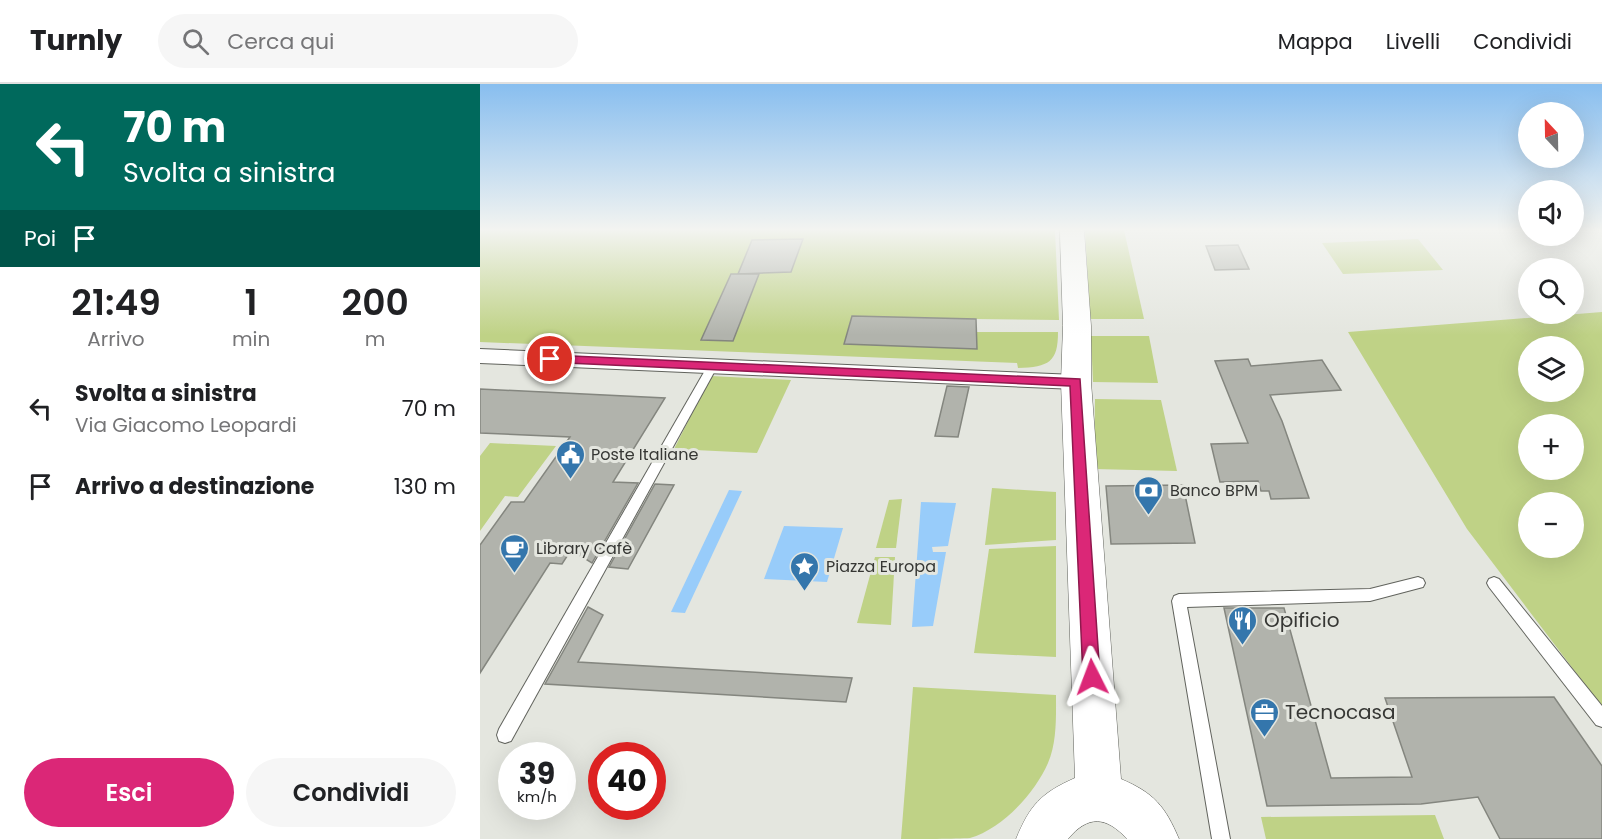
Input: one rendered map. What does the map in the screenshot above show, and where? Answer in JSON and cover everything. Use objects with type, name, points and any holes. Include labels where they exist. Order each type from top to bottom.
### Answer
[{"type":"street","points":[[1074,265],[1077,326],[1076,382],[1099,797]]},
{"type":"street","points":[[480,356],[712,368],[1076,382]]},
{"type":"street","points":[[1041,839],[1045,827],[1060,809],[1078,799],[1099,797],[1119,802],[1137,814],[1154,839]]},
{"type":"lane","points":[[505,735],[712,368]]},
{"type":"lane","points":[[1221,839],[1179,601],[1370,595],[1418,583]]},
{"type":"lane","points":[[1494,583],[1602,719]]},
{"type":"green space","points":[[1057,265],[1059,320],[975,319],[976,332],[1058,332],[1058,342],[1050,361],[1037,366],[1018,368],[1017,363],[480,342],[480,267]]},
{"type":"green space","points":[[1087,265],[1132,265],[1144,319],[1090,319]]},
{"type":"green space","points":[[1337,265],[1439,265],[1443,270],[1343,274]]},
{"type":"green space","points":[[1602,312],[1602,707],[1467,529],[1348,332],[1518,319],[1518,324],[1584,324],[1584,313]]},
{"type":"green space","points":[[1091,336],[1149,336],[1158,383],[1093,382]]},
{"type":"green space","points":[[711,376],[791,380],[757,453],[674,449]]},
{"type":"green space","points":[[1095,399],[1161,400],[1177,471],[1094,469]]},
{"type":"green space","points":[[490,443],[556,446],[518,497],[505,496],[480,531],[480,456]]},
{"type":"green space","points":[[992,488],[1056,492],[1056,540],[985,545]]},
{"type":"green space","points":[[902,499],[896,548],[876,548],[889,500]]},
{"type":"green space","points":[[1056,546],[1056,657],[974,653],[989,549]]},
{"type":"green space","points":[[875,557],[895,557],[891,625],[857,623]]},
{"type":"green space","points":[[913,687],[1056,695],[1053,747],[1048,763],[1026,798],[994,827],[970,838],[901,839]]},
{"type":"green space","points":[[1435,815],[1444,839],[1266,839],[1261,817]]},
{"type":"water","points":[[729,490],[742,491],[685,613],[671,612]]},
{"type":"water","points":[[921,502],[956,503],[948,546],[932,547],[933,552],[946,552],[933,626],[912,627]]},
{"type":"water","points":[[784,526],[843,528],[827,582],[764,579]]},
{"type":"building","points":[[742,265],[793,265],[791,272],[738,274]]},
{"type":"building","points":[[1213,265],[1247,265],[1249,269],[1215,270]]},
{"type":"building","points":[[731,274],[759,274],[733,341],[701,340]]},
{"type":"building","points":[[852,316],[976,319],[977,349],[844,344]]},
{"type":"building","points":[[1248,359],[1251,366],[1322,360],[1341,390],[1270,395],[1282,421],[1309,498],[1271,499],[1269,491],[1261,491],[1258,481],[1220,482],[1211,444],[1248,443],[1215,361]]},
{"type":"building","points":[[947,386],[969,387],[958,437],[935,436]]},
{"type":"building","points":[[480,389],[665,398],[613,482],[638,483],[592,563],[571,550],[562,564],[550,563],[480,673],[480,545],[511,502],[524,502],[570,437],[480,433]]},
{"type":"building","points":[[655,484],[674,485],[628,569],[609,567]]},
{"type":"building","name":"Banco BPM","points":[[1183,485],[1195,543],[1111,544],[1106,486]]},
{"type":"building","points":[[588,607],[603,615],[578,662],[852,678],[846,702],[545,684]]},
{"type":"building","points":[[1224,608],[1284,608],[1331,778],[1412,777],[1385,698],[1554,697],[1602,766],[1602,839],[1500,839],[1478,797],[1421,804],[1267,806]]},
{"type":"place","name":"Poste Italiane","points":[[570,480]]},
{"type":"place","name":"Banco BPM","points":[[1149,516]]},
{"type":"place","name":"Library Cafè","points":[[515,574]]},
{"type":"place","name":"Piazza Europa","points":[[805,592]]},
{"type":"place","name":"Opificio","points":[[1243,646]]},
{"type":"place","name":"Tecnocasa","points":[[1264,738]]},
{"type":"route","points":[[550,359],[712,368],[1076,382],[1092,677]]}]
